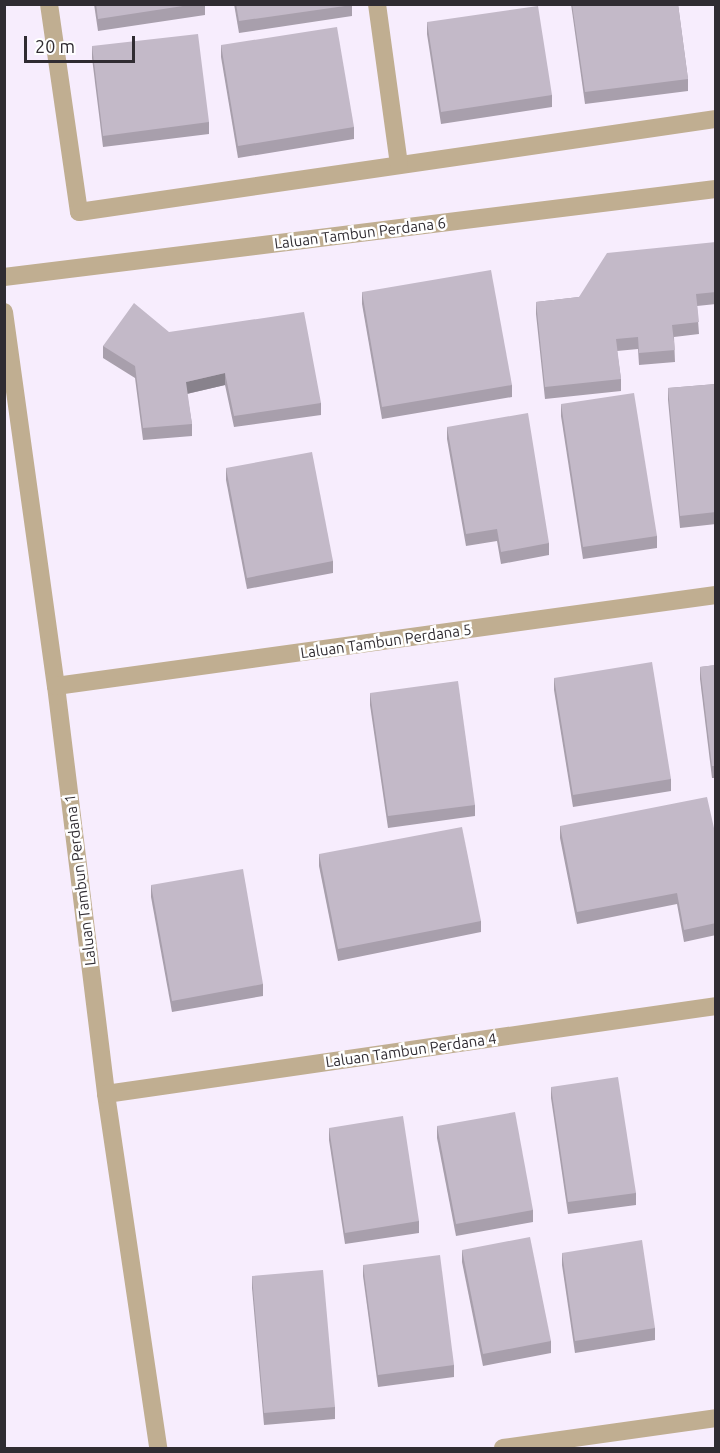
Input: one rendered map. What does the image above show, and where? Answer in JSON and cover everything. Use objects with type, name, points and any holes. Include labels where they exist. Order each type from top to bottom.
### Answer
[{"type":"street","points":[[49,4],[79,212],[716,119]]},
{"type":"street","points":[[377,4],[399,165]]},
{"type":"street","name":"Laluan Tambun Perdana 6","points":[[4,277],[716,189]]},
{"type":"street","name":"Laluan Tambun Perdana 1","points":[[4,312],[56,686],[106,1094],[158,1449]]},
{"type":"street","name":"Laluan Tambun Perdana 5","points":[[56,686],[716,595]]},
{"type":"street","name":"Laluan Tambun Perdana 4","points":[[106,1094],[716,1006]]},
{"type":"street","points":[[503,1449],[716,1418]]},
{"type":"building","points":[[96,4],[196,4],[98,19]]},
{"type":"building","points":[[236,4],[352,4],[352,5],[239,21]]},
{"type":"building","points":[[572,4],[678,4],[688,79],[585,92]]},
{"type":"building","points":[[538,6],[552,95],[441,112],[427,22]]},
{"type":"building","points":[[337,27],[354,127],[238,146],[221,45]]},
{"type":"building","points":[[198,34],[209,122],[103,136],[92,46]]},
{"type":"building","points":[[716,242],[716,292],[696,294],[699,322],[672,325],[675,350],[639,353],[638,337],[616,339],[621,379],[545,387],[536,302],[579,297],[607,253]]},
{"type":"building","points":[[491,270],[512,385],[382,407],[362,292]]},
{"type":"building","points":[[134,303],[169,332],[304,312],[321,403],[234,416],[225,373],[186,382],[192,424],[143,428],[135,366],[103,346]]},
{"type":"building","points":[[716,384],[716,512],[680,516],[668,388]]},
{"type":"building","points":[[634,393],[657,536],[583,547],[561,404]]},
{"type":"building","points":[[528,413],[549,543],[501,552],[497,529],[466,534],[447,427]]},
{"type":"building","points":[[312,452],[333,561],[247,578],[226,468]]},
{"type":"building","points":[[652,662],[671,779],[573,795],[554,678]]},
{"type":"building","points":[[716,665],[716,766],[712,766],[700,667]]},
{"type":"building","points":[[458,681],[475,805],[388,816],[370,693]]},
{"type":"building","points":[[707,797],[716,837],[716,923],[684,930],[677,893],[577,912],[560,826]]},
{"type":"building","points":[[462,827],[481,921],[338,949],[319,854]]},
{"type":"building","points":[[243,869],[263,984],[172,1001],[151,885]]},
{"type":"building","points":[[618,1077],[636,1193],[568,1202],[551,1087]]},
{"type":"building","points":[[515,1112],[533,1210],[456,1224],[437,1126]]},
{"type":"building","points":[[403,1116],[419,1221],[345,1233],[329,1128]]},
{"type":"building","points":[[530,1237],[551,1341],[483,1354],[462,1250]]},
{"type":"building","points":[[642,1240],[655,1328],[575,1341],[562,1253]]},
{"type":"building","points":[[440,1255],[454,1365],[378,1375],[363,1265]]},
{"type":"building","points":[[323,1270],[335,1407],[264,1413],[252,1276]]}]
